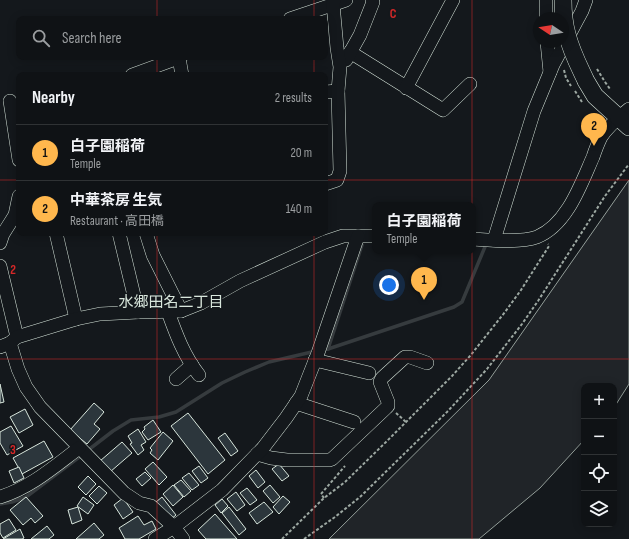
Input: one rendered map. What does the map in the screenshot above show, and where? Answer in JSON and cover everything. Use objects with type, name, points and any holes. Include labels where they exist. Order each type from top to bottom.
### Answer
[{"type":"main road","points":[[563,0],[567,34],[574,56],[586,81],[595,96],[626,120]]},
{"type":"street","points":[[298,16],[334,2],[346,0]]},
{"type":"street","points":[[340,67],[343,65],[360,35],[373,2],[372,0]]},
{"type":"street","points":[[406,88],[453,0]]},
{"type":"street","points":[[546,0],[546,12]]},
{"type":"street","points":[[494,240],[534,111],[550,72],[582,11],[586,0]]},
{"type":"street","points":[[328,183],[337,180],[340,171],[332,92],[340,67],[337,48],[334,2]]},
{"type":"street","points":[[548,48],[550,72]]},
{"type":"street","points":[[350,52],[443,110],[470,84]]},
{"type":"street","points":[[140,72],[172,60]]},
{"type":"street","points":[[180,60],[182,72]]},
{"type":"street","points":[[10,101],[16,140]]},
{"type":"street","points":[[477,239],[527,239],[543,234],[565,213],[576,195],[601,138],[626,120]]},
{"type":"street","points":[[0,243],[3,234],[16,215]]},
{"type":"street","points":[[57,236],[76,319]]},
{"type":"street","points":[[120,236],[138,312]]},
{"type":"street","points":[[147,236],[153,255],[181,311]]},
{"type":"street","points":[[155,539],[174,527],[222,490],[257,454],[286,418],[301,396],[318,352],[358,236]]},
{"type":"street","points":[[9,342],[76,319],[100,314],[181,311],[201,303],[324,237],[372,236]]},
{"type":"street","points":[[0,266],[9,342],[26,387],[40,407],[124,493],[139,503],[151,506],[174,527],[183,539]]},
{"type":"street","points":[[168,312],[183,349],[196,370],[176,379]]},
{"type":"street","points":[[257,454],[287,460],[329,460],[388,406],[388,402],[380,382],[382,378],[405,357],[421,361],[425,349]]},
{"type":"street","points":[[318,352],[368,373]]},
{"type":"street","points":[[296,403],[354,422]]},
{"type":"street","points":[[0,497],[26,486],[58,464],[84,452]]},
{"type":"path","points":[[595,64],[612,92]]},
{"type":"path","points":[[304,539],[360,497],[447,412],[487,369],[538,301],[605,196],[629,164]]},
{"type":"path","points":[[282,539],[324,498],[345,482],[452,376],[488,334],[517,295],[549,246]]},
{"type":"shaded area","points":[[629,180],[629,384],[617,403],[617,383],[581,383],[581,443],[540,488],[479,539],[329,539],[489,380]]},
{"type":"building","points":[[0,384],[4,402],[0,403]]},
{"type":"building","points":[[94,403],[104,412],[94,424],[100,429],[87,444],[70,430]]},
{"type":"building","points":[[25,409],[33,425],[19,433],[10,417]]},
{"type":"building","points":[[188,413],[225,460],[208,474],[171,426]]},
{"type":"building","points":[[153,420],[161,432],[148,440],[142,432],[145,429],[144,427]]},
{"type":"building","points":[[11,426],[23,446],[7,455],[0,443],[0,432]]},
{"type":"building","points":[[138,429],[146,442],[141,445],[144,450],[138,455],[130,444],[132,443],[128,436]]},
{"type":"building","points":[[163,432],[173,441],[158,460],[150,453],[152,450],[150,448]]},
{"type":"building","points":[[225,433],[238,451],[231,456],[218,438]]},
{"type":"building","points":[[44,441],[53,457],[22,474],[13,458]]},
{"type":"building","points":[[122,442],[132,453],[110,472],[100,461]]},
{"type":"building","points":[[153,462],[167,477],[159,485],[145,469]]},
{"type":"building","points":[[279,464],[289,476],[282,481],[272,469]]},
{"type":"building","points":[[199,466],[208,478],[201,483],[192,471]]},
{"type":"building","points":[[19,467],[24,478],[14,483],[9,471]]},
{"type":"building","points":[[256,470],[265,482],[258,488],[249,476]]},
{"type":"building","points":[[145,472],[151,478],[142,486],[136,479]]},
{"type":"building","points":[[189,473],[199,485],[192,490],[182,478]]},
{"type":"building","points":[[88,476],[96,484],[86,495],[78,487]]},
{"type":"building","points":[[181,480],[191,491],[184,497],[174,485]]},
{"type":"building","points":[[173,485],[183,497],[173,506],[163,494]]},
{"type":"building","points":[[270,485],[280,497],[273,503],[263,491]]},
{"type":"building","points":[[99,486],[107,493],[97,504],[89,496]]},
{"type":"building","points":[[247,488],[257,500],[250,505],[240,493]]},
{"type":"building","points":[[236,492],[245,505],[237,511],[227,499]]},
{"type":"building","points":[[283,496],[290,502],[279,514],[273,507]]},
{"type":"building","points":[[26,497],[43,516],[35,523],[31,518],[23,525],[10,510]]},
{"type":"building","points":[[83,497],[94,505],[88,514],[77,506]]},
{"type":"building","points":[[162,497],[176,515],[170,520],[156,502]]},
{"type":"building","points":[[123,498],[133,512],[123,519],[114,505]]},
{"type":"building","points":[[222,499],[228,506],[221,513],[215,505]]},
{"type":"building","points":[[264,502],[273,512],[257,524],[249,513]]},
{"type":"building","points":[[78,507],[82,520],[72,524],[68,510]]},
{"type":"building","points":[[229,507],[246,529],[239,535],[222,513]]},
{"type":"building","points":[[215,514],[237,539],[206,539],[198,530]]},
{"type":"building","points":[[138,516],[144,525],[152,521],[156,529],[139,539],[125,539],[119,528]]},
{"type":"building","points":[[9,519],[16,530],[3,538],[0,533],[0,524]]},
{"type":"building","points":[[94,523],[104,535],[99,539],[76,539]]},
{"type":"building","points":[[47,526],[54,535],[49,539],[31,539]]},
{"type":"building","points":[[20,529],[24,538],[3,539]]},
{"type":"waterway","points":[[322,350],[454,307],[462,302],[487,242]]},
{"type":"waterway","points":[[328,349],[362,245]]},
{"type":"waterway","points":[[87,451],[113,431],[131,420],[159,417],[176,412],[222,383],[245,372],[269,362],[316,351]]},
{"type":"waterway","points":[[0,504],[26,497],[82,455]]},
{"type":"place","name":"中華茶房 生気","points":[[594,146]]},
{"type":"place","name":"白子園稲荷","points":[[424,300]]},
{"type":"district","name":"水郷田名二丁目","points":[[171,302]]}]
